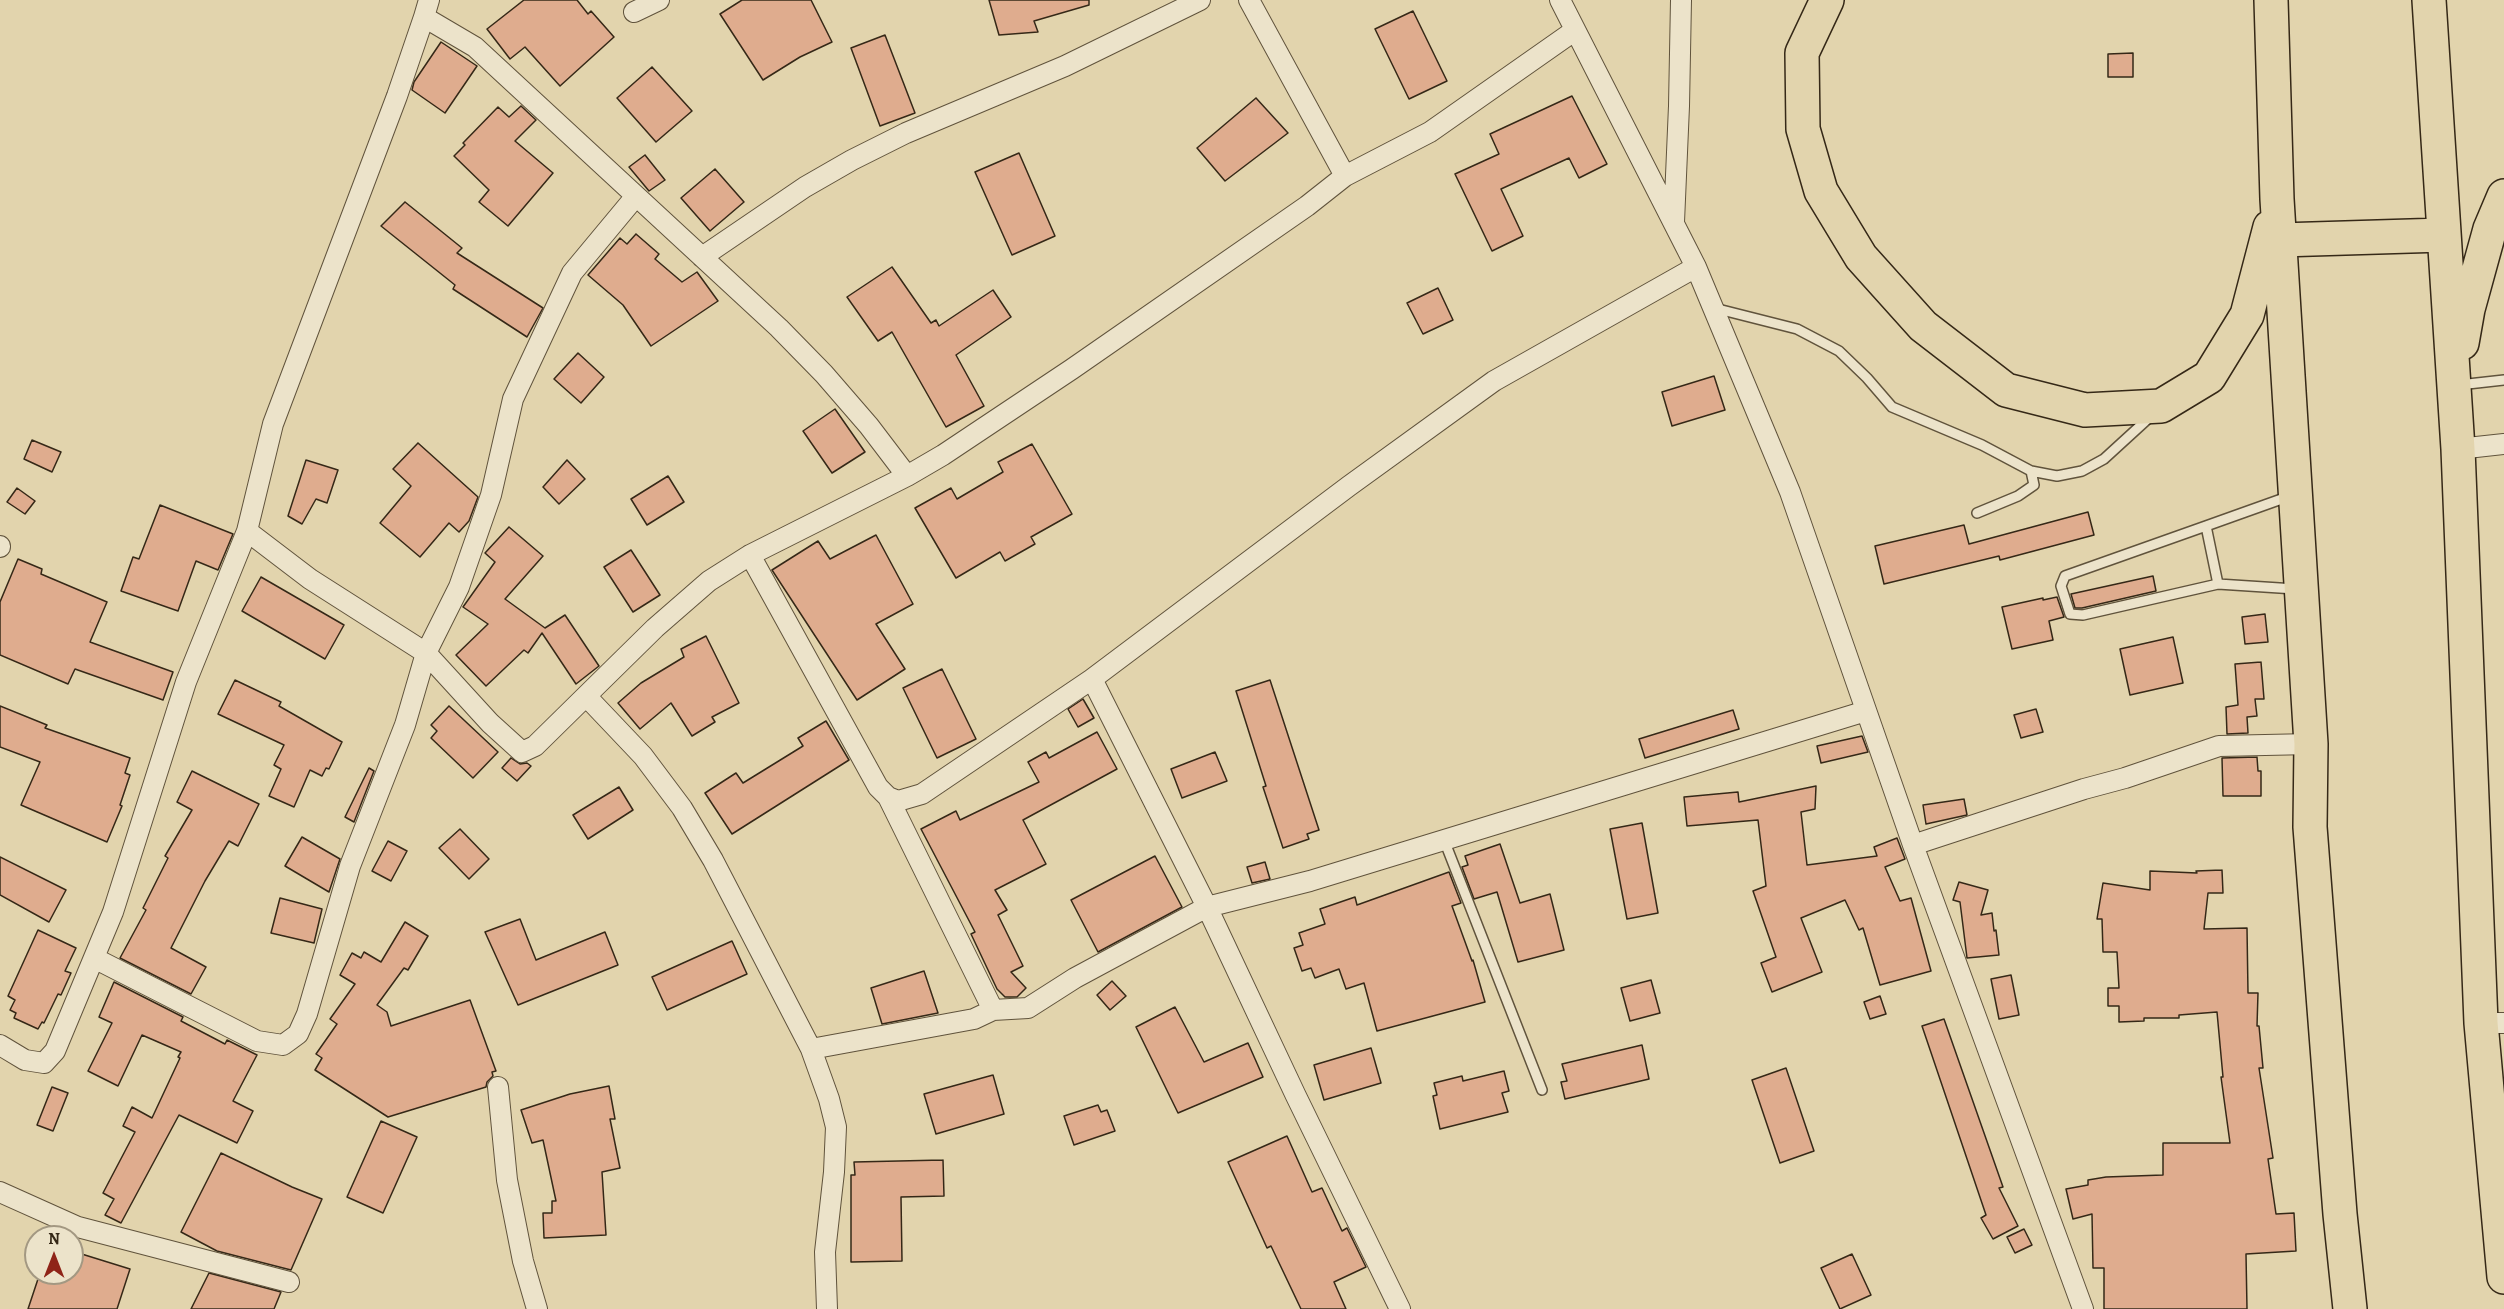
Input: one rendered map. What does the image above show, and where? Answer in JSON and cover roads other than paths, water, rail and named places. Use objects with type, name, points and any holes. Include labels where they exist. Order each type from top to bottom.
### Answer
[{"type":"highway","points":[[1827,0],[1802,53],[1803,129],[1821,191],[1861,257],[1923,326],[2006,390],[2085,410],[2161,406],[2209,377],[2247,315],[2277,199]]},
{"type":"highway","points":[[2271,0],[2277,199],[2311,744],[2310,827],[2340,1214],[2350,1309]]},
{"type":"highway","points":[[2429,0],[2492,1023],[2504,1277]]},
{"type":"highway","points":[[2454,386],[2468,309],[2490,230],[2504,196]]},
{"type":"highway","points":[[2280,240],[2443,235]]},
{"type":"street","points":[[634,12],[659,0]]},
{"type":"street","points":[[702,257],[805,187],[852,160],[906,133],[1065,66],[1200,0]]},
{"type":"street","points":[[1250,0],[1345,176]]},
{"type":"street","points":[[1560,0],[1696,267],[1790,492],[1913,845],[2083,1309]]},
{"type":"street","points":[[1673,224],[1681,0]]},
{"type":"street","points":[[0,1045],[25,1060],[44,1062],[55,1051],[113,912],[186,682],[247,531],[273,424],[397,96],[427,8],[475,47],[779,328],[824,374],[869,426],[907,476]]},
{"type":"street","points":[[247,531],[310,579],[426,653],[490,723],[522,752],[535,746],[684,602],[709,581],[750,555],[907,476],[943,455],[1072,369],[1307,206],[1345,176],[1430,132],[1574,31]]},
{"type":"street","points":[[94,958],[257,1041],[283,1046],[298,1034],[308,1014],[350,866],[405,725],[426,653],[459,587],[491,495],[513,399],[572,273],[636,196]]},
{"type":"street","points":[[888,797],[898,801],[922,794],[1092,679],[1349,486],[1494,381],[1696,267]]},
{"type":"street","points":[[2458,449],[2504,444]]},
{"type":"street","points":[[750,555],[878,787],[888,797],[993,1010]]},
{"type":"street","points":[[1092,679],[1207,907],[1400,1309]]},
{"type":"street","points":[[587,697],[643,756],[682,808],[713,860],[811,1049],[829,1099],[836,1127],[834,1172],[825,1252],[827,1309]]},
{"type":"street","points":[[811,1049],[974,1019],[993,1010],[1028,1008],[1075,978],[1207,907],[1310,881],[1866,711]]},
{"type":"street","points":[[1913,845],[2219,746],[2311,744]]},
{"type":"street","points":[[498,1087],[507,1180],[523,1261],[537,1309]]},
{"type":"street","points":[[0,1192],[78,1227],[289,1282]]},
{"type":"lane","points":[[1714,308],[1797,329],[1839,351],[1892,407],[1982,445],[2031,471],[2057,476],[2082,471],[2104,459],[2161,406]]},
{"type":"lane","points":[[2454,386],[2504,380]]},
{"type":"lane","points":[[1977,513],[2018,496],[2034,485],[2031,471]]},
{"type":"lane","points":[[2296,494],[2065,576],[2061,585],[2067,610],[2070,614],[2083,615],[2218,584],[2301,589]]},
{"type":"lane","points":[[2206,526],[2218,584]]},
{"type":"lane","points":[[1444,840],[1542,1090]]}]
